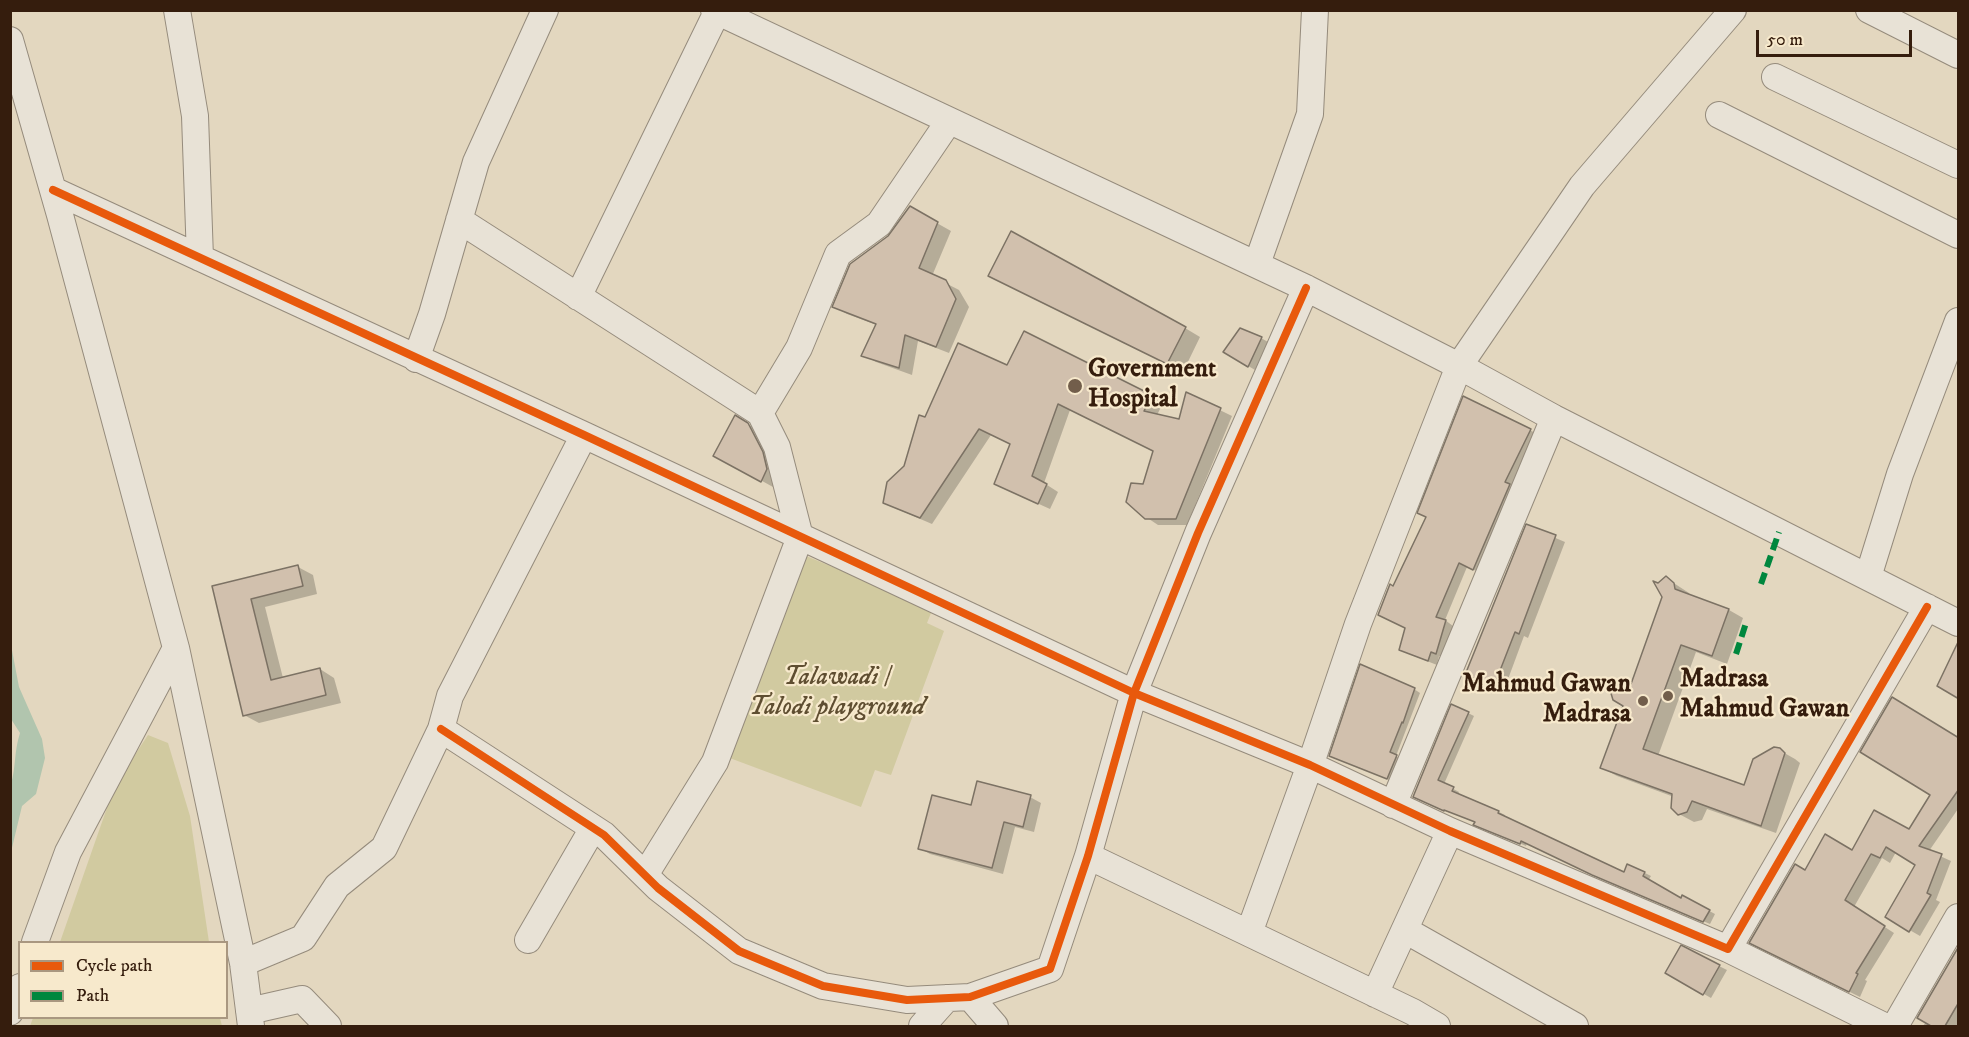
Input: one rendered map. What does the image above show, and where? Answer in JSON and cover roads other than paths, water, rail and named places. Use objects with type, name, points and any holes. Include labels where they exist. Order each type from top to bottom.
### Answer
[{"type":"street","points":[[177,10],[195,116],[200,258]]},
{"type":"street","points":[[416,358],[432,314],[476,162],[545,10]]},
{"type":"street","points":[[1257,264],[1310,114],[1315,10]]},
{"type":"street","points":[[1249,933],[1358,624],[1459,366],[1582,186],[1733,10]]},
{"type":"street","points":[[1869,10],[1959,56]]},
{"type":"street","points":[[579,297],[715,11],[1306,288],[1459,366],[1554,418],[1959,623]]},
{"type":"street","points":[[10,40],[53,190],[176,648],[243,963],[250,1019],[302,999],[328,1026]]},
{"type":"street","points":[[1775,78],[1959,165]]},
{"type":"street","points":[[1719,116],[1959,235]]},
{"type":"street","points":[[760,414],[799,348],[838,254],[879,224],[950,121]]},
{"type":"street","points":[[53,190],[584,435],[1134,693],[1310,765],[1450,831],[1728,950],[1884,1026]]},
{"type":"street","points":[[459,220],[760,414],[777,447],[800,537],[715,762],[645,875]]},
{"type":"street","points":[[441,729],[604,835],[658,888],[739,951],[823,986],[907,1000],[958,997],[1050,969],[1088,856],[1134,693],[1198,533],[1306,288]]},
{"type":"street","points":[[1868,577],[1900,474],[1959,321]]},
{"type":"street","points":[[1393,805],[1554,418]]},
{"type":"street","points":[[243,963],[303,938],[337,886],[384,848],[441,729],[450,696],[584,435]]},
{"type":"street","points":[[1728,950],[1927,607]]},
{"type":"street","points":[[35,941],[68,852],[176,648]]},
{"type":"street","points":[[528,940],[593,828]]},
{"type":"street","points":[[1375,994],[1450,831]]},
{"type":"street","points":[[1088,856],[1413,1012],[1437,1026]]},
{"type":"street","points":[[1895,1026],[1959,917]]},
{"type":"street","points":[[1405,930],[1575,1026]]},
{"type":"street","points":[[10,1012],[18,992]]},
{"type":"street","points":[[922,1026],[958,997]]},
{"type":"street","points":[[958,997],[995,1026]]},
{"type":"place","name":"Government Hospital","points":[[1075,386]]},
{"type":"place","name":"Madrasa Mahmud Gawan","points":[[1668,696]]},
{"type":"place","name":"Mahmud Gawan Madrasa","points":[[1643,701]]},
{"type":"park label","name":"Talawadi / Talodi playground","points":[[837,694]]}]
